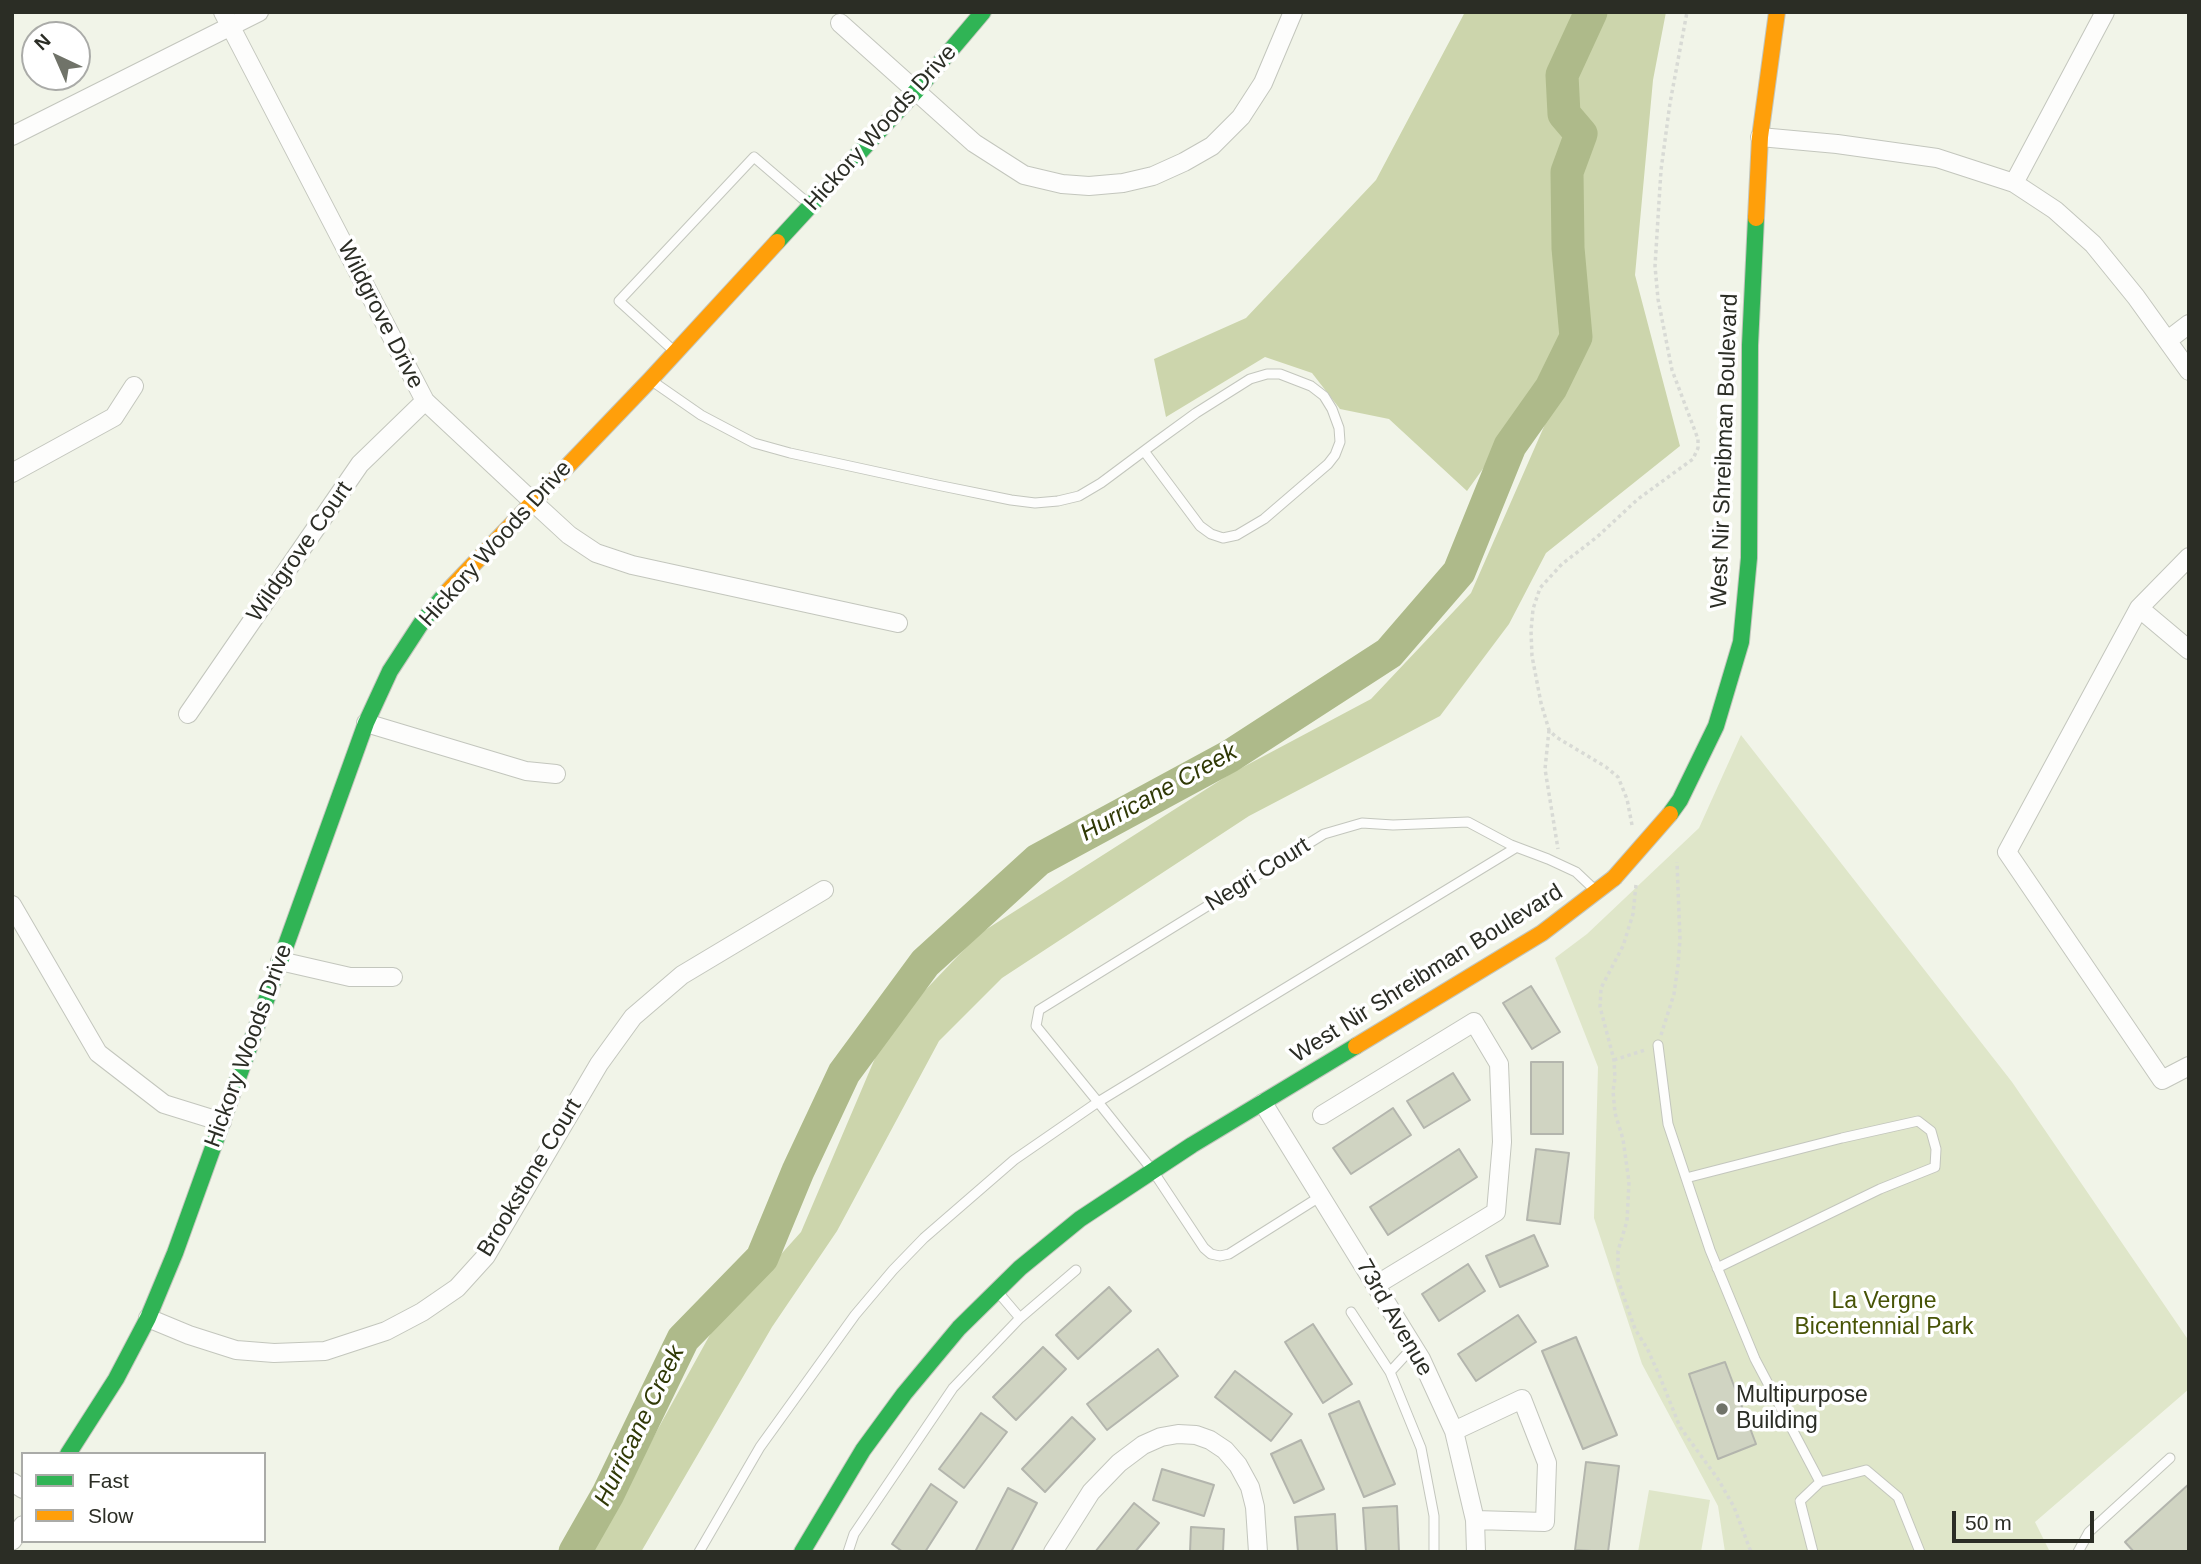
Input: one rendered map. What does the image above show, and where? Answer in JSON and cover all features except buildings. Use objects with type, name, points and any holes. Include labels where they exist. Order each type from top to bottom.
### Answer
[{"type":"main road","name":"Hickory Woods Drive","points":[[69,1452],[116,1379],[148,1318],[175,1253],[366,723],[390,671],[422,622],[457,580],[676,353],[917,90],[983,12]]},
{"type":"main road","name":"West Nir Shreibman Boulevard","points":[[802,1552],[863,1450],[904,1394],[959,1328],[1020,1268],[1080,1219],[1153,1171],[1542,933],[1614,878],[1679,800],[1716,726],[1741,642],[1749,558],[1750,345],[1760,137],[1777,12]]},
{"type":"street","points":[[12,136],[227,20],[258,12]]},
{"type":"street","points":[[840,23],[974,143],[1024,175],[1062,184],[1088,186],[1123,183],[1153,176],[1212,146],[1241,117],[1264,83],[1293,12]]},
{"type":"street","points":[[2014,183],[2105,12]]},
{"type":"street","name":"Wildgrove Drive","points":[[227,20],[425,401],[569,535],[596,553],[632,565],[898,623]]},
{"type":"street","points":[[1760,137],[1837,144],[1937,158],[2014,183],[2055,210],[2093,244],[2136,297],[2189,371]]},
{"type":"street","points":[[2168,340],[2189,324]]},
{"type":"street","points":[[12,473],[114,417],[134,386]]},
{"type":"street","name":"Wildgrove Court","points":[[188,714],[360,464],[425,401]]},
{"type":"street","points":[[2189,557],[2139,608],[2007,852],[2162,1080],[2189,1066]]},
{"type":"street","points":[[2139,608],[2189,650]]},
{"type":"street","points":[[366,723],[526,771],[555,774]]},
{"type":"street","name":"Brookstone Court","points":[[148,1318],[236,1350],[274,1353],[325,1351],[386,1331],[422,1312],[457,1288],[486,1256],[599,1064],[634,1017],[682,975],[824,890]]},
{"type":"street","points":[[12,905],[98,1053],[164,1104],[222,1122]]},
{"type":"street","points":[[280,961],[350,977],[393,977]]},
{"type":"street","points":[[1322,1115],[1474,1022],[1499,1064],[1502,1142],[1496,1212],[1376,1285]]},
{"type":"street","name":"73rd Avenue","points":[[1263,1103],[1413,1347],[1454,1431],[1475,1520],[1476,1552]]},
{"type":"street","points":[[1454,1431],[1522,1399],[1547,1463],[1545,1522],[1475,1520]]},
{"type":"street","points":[[1053,1552],[1091,1492],[1119,1464],[1143,1445],[1161,1437],[1178,1434],[1196,1435],[1210,1440],[1225,1450],[1238,1465],[1250,1487],[1255,1507],[1258,1552]]},
{"type":"lane","points":[[676,353],[619,301],[754,157],[811,206]]},
{"type":"lane","points":[[650,380],[701,415],[754,443],[790,453],[1035,503],[1079,496],[1101,483],[1196,413],[1250,379],[1267,374],[1280,374],[1311,386],[1324,396],[1332,408],[1339,428],[1340,442],[1328,464],[1264,519],[1237,535],[1223,537],[1211,534],[1200,526],[1144,452]]},
{"type":"lane","name":"Negri Court","points":[[1321,1196],[1229,1254],[1211,1254],[1204,1248],[1153,1171],[1036,1026],[1039,1010],[1324,834],[1362,823],[1393,825],[1468,822],[1517,847],[1576,872],[1597,891]]},
{"type":"lane","points":[[699,1552],[760,1447],[855,1315],[924,1238],[1014,1160],[1098,1102],[1517,847]]},
{"type":"lane","points":[[1658,1045],[1668,1124],[1717,1268],[1755,1359],[1820,1482]]},
{"type":"lane","points":[[1686,1178],[1918,1121],[1931,1131],[1936,1149],[1935,1167],[1880,1189],[1717,1268]]},
{"type":"lane","points":[[848,1552],[853,1534],[953,1388],[1020,1318],[1076,1270]]},
{"type":"lane","points":[[997,1291],[1020,1318]]},
{"type":"lane","points":[[1351,1312],[1390,1372],[1421,1448],[1434,1516],[1434,1552]]},
{"type":"lane","points":[[1390,1372],[1413,1347]]},
{"type":"lane","points":[[2078,1552],[2089,1532],[2170,1458]]},
{"type":"lane","points":[[1813,1552],[1801,1501],[1820,1482],[1866,1470],[1898,1497],[1920,1552]]},
{"type":"path","points":[[1561,865],[1545,769],[1549,730],[1532,656],[1533,609],[1540,588],[1562,564],[1597,537],[1638,499],[1693,459],[1698,448],[1698,439],[1672,370],[1658,299],[1655,266],[1661,170],[1687,12]]},
{"type":"path","points":[[1549,730],[1618,777],[1627,799],[1633,834]]},
{"type":"path","points":[[1614,1060],[1658,1045],[1674,994],[1680,939],[1676,862]]},
{"type":"path","points":[[1637,883],[1633,914],[1623,946],[1601,988],[1600,1007],[1614,1060],[1615,1113],[1623,1139],[1629,1182],[1627,1221],[1618,1251],[1618,1280],[1634,1329],[1647,1348],[1680,1427],[1724,1488],[1751,1552]]},
{"type":"green space","points":[[1465,12],[1666,12],[1653,80],[1635,275],[1680,446],[1546,553],[1509,624],[1440,716],[1249,816],[1002,978],[939,1041],[837,1231],[772,1327],[641,1552],[590,1552],[712,1331],[801,1232],[887,1030],[979,934],[1230,774],[1371,699],[1471,593],[1546,422],[1520,417],[1467,491],[1389,419],[1340,409],[1312,373],[1265,357],[1166,417],[1154,359],[1246,318],[1376,180]]},
{"type":"green space","name":"La Vergne Bicentennial Park","points":[[1741,735],[2012,1082],[2189,1341],[2189,1389],[2035,1522],[2050,1552],[1725,1552],[1718,1506],[1642,1364],[1594,1218],[1598,1067],[1555,958],[1587,934],[1699,828]]},
{"type":"green space","points":[[1649,1490],[1710,1500],[1701,1552],[1638,1552]]},
{"type":"waterway","name":"Hurricane Creek","points":[[575,1552],[608,1494],[683,1339],[762,1258],[798,1171],[844,1073],[925,963],[1038,860],[1230,756],[1389,653],[1459,572],[1510,446],[1551,388],[1576,337],[1568,248],[1567,172],[1581,134],[1564,114],[1562,75],[1591,12]]},
{"type":"traffic: fast","points":[[777,242],[917,90],[983,12]]},
{"type":"traffic: fast","points":[[1670,814],[1680,800],[1716,726],[1741,642],[1749,558],[1750,345],[1756,218]]},
{"type":"traffic: fast","points":[[69,1452],[116,1379],[148,1318],[175,1253],[366,723],[390,671],[422,622],[446,593]]},
{"type":"traffic: fast","points":[[802,1552],[863,1450],[904,1394],[959,1328],[1020,1268],[1080,1219],[1192,1145],[1356,1046]]},
{"type":"traffic: slow","points":[[1756,218],[1760,137],[1777,12]]},
{"type":"traffic: slow","points":[[446,593],[650,380],[777,242]]},
{"type":"traffic: slow","points":[[1614,878],[1670,814]]},
{"type":"traffic: slow","points":[[1356,1046],[1542,933],[1614,878]]},
{"type":"place","name":"Multipurpose Building","points":[[1722,1409]]}]
